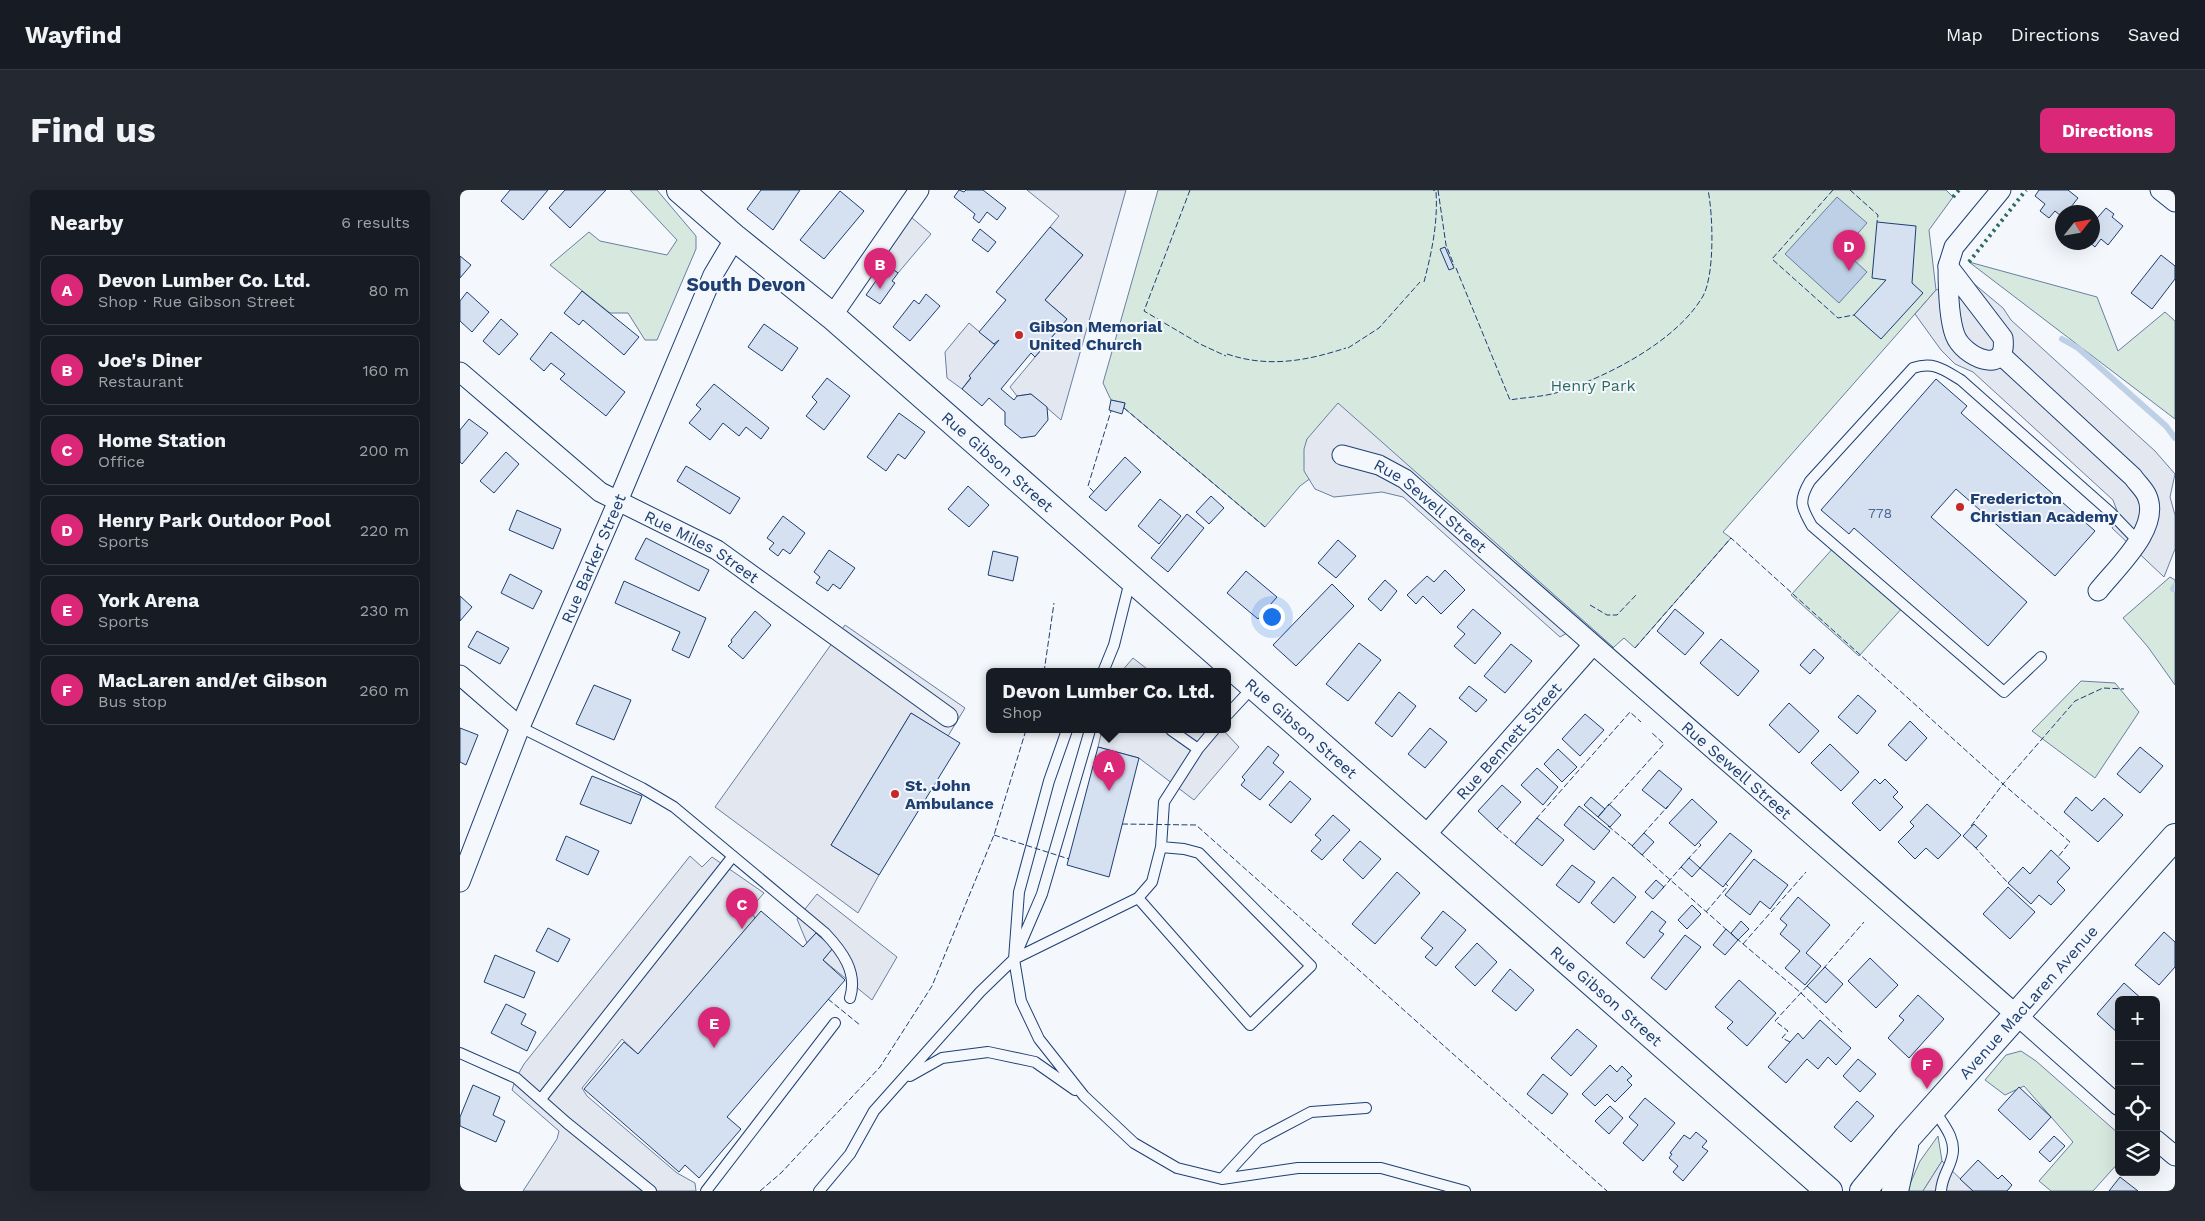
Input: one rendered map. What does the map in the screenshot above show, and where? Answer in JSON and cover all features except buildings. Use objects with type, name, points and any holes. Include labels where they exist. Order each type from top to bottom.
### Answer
[{"type":"main road","name":"Rue Gibson Street","points":[[680,190],[735,238],[832,316],[1830,1191]]},
{"type":"main road","name":"Avenue MacLaren Avenue","points":[[1864,1191],[1933,1108],[2175,837]]},
{"type":"main road","points":[[1894,1191],[1907,1138]]},
{"type":"street","points":[[832,316],[919,190]]},
{"type":"street","points":[[1948,266],[2003,338],[2004,350],[2002,356],[1996,359],[1983,360],[1969,353],[1955,336],[1948,266],[1954,247],[2001,190]]},
{"type":"street","points":[[2160,190],[2175,202]]},
{"type":"street","name":"Rue Barker Street","points":[[460,882],[520,727],[713,275],[735,238]]},
{"type":"street","points":[[2002,356],[2133,477],[2147,496],[2150,515],[2147,528],[2098,590]]},
{"type":"street","name":"Rue Miles Street","points":[[460,372],[600,492],[717,550],[948,717]]},
{"type":"street","name":"Rue Sewell Street","points":[[1342,455],[1379,465],[1405,479],[1592,646],[2016,1014],[2115,1102]]},
{"type":"street","name":"Rue Bennett Street","points":[[1424,837],[1592,646]]},
{"type":"street","points":[[460,675],[520,727]]},
{"type":"street","points":[[2160,1143],[2175,1156]]},
{"type":"lane","points":[[2041,657],[2004,692],[1812,526],[1802,509],[1802,495],[1810,481],[1913,368],[1925,364],[1940,368],[1962,380],[2110,512],[2138,541]]},
{"type":"lane","points":[[1105,668],[1114,645],[1131,577]]},
{"type":"lane","points":[[1231,711],[1254,686]]},
{"type":"lane","points":[[520,727],[660,798],[733,856],[836,945],[852,977],[853,988],[850,998]]},
{"type":"lane","points":[[1066,733],[1049,781],[1019,892],[1014,958],[1021,1002],[1039,1039],[1084,1096]]},
{"type":"lane","points":[[1014,958],[1042,894],[1089,733]]},
{"type":"lane","points":[[1175,733],[1198,749]]},
{"type":"lane","points":[[818,1191],[850,1154],[874,1111],[980,992],[1014,958],[1138,898],[1152,882],[1161,847],[1164,802],[1198,749],[1211,733]]},
{"type":"lane","points":[[1138,898],[1250,1025],[1311,966],[1199,853],[1184,849],[1161,847]]},
{"type":"lane","points":[[541,1099],[733,856]]},
{"type":"lane","points":[[706,1191],[835,1023]]},
{"type":"lane","points":[[902,1080],[942,1058],[988,1052],[1034,1062],[1084,1096],[1134,1142],[1177,1168],[1222,1179],[1298,1168],[1381,1168],[1465,1191]]},
{"type":"lane","points":[[460,1053],[516,1078],[567,1123],[651,1191]]},
{"type":"lane","points":[[1222,1179],[1258,1140],[1311,1112],[1366,1108]]},
{"type":"lane","points":[[1933,1108],[1952,1136],[1953,1156],[1942,1177],[1941,1191]]},
{"type":"green space","points":[[630,190],[657,190],[696,236],[696,249],[657,340],[645,340],[628,313],[610,313],[550,265],[589,232],[600,241],[667,255],[677,240]]},
{"type":"green space","name":"Henry Park","points":[[1158,190],[1946,190],[1953,197],[1929,230],[1936,290],[1723,532],[1731,538],[1635,648],[1624,638],[1604,656],[1405,479],[1342,455],[1300,486],[1265,527],[1124,408],[1125,403],[1111,400],[1103,383]]},
{"type":"green space","points":[[1969,262],[2097,297],[2118,351],[2165,312],[2175,321],[2175,419]]},
{"type":"green space","points":[[1835,546],[1904,606],[1859,656],[1791,595]]},
{"type":"green space","points":[[2170,577],[2175,580],[2175,685],[2148,647],[2123,618]]},
{"type":"green space","points":[[2081,681],[2115,683],[2139,712],[2095,778],[2032,731]]},
{"type":"green space","points":[[2021,1051],[2036,1061],[2115,1130],[2115,1166],[2093,1191],[2051,1191],[2039,1181],[2073,1142],[2024,1086],[2005,1095],[1985,1080],[2006,1055]]},
{"type":"green space","points":[[1938,1136],[1942,1161],[1923,1191],[1907,1191],[1920,1161]]},
{"type":"shaded area","points":[[1027,190],[1126,190],[1061,420],[1031,394],[1017,396],[1010,387],[1067,319],[1045,300],[1083,255],[1050,227],[1059,216]]},
{"type":"shaded area","points":[[904,211],[931,234],[898,273],[873,256]]},
{"type":"shaded area","points":[[1967,278],[2003,308],[2011,320],[2155,451],[2175,474],[2170,497],[2175,515],[2175,549],[2164,577],[2112,528],[2119,516],[2113,500],[1973,372],[1955,364],[1941,350],[1915,314],[1936,290]]},
{"type":"shaded area","points":[[969,323],[995,345],[962,389],[947,378],[945,352]]},
{"type":"shaded area","points":[[1338,403],[1613,647],[1604,656],[1574,629],[1560,637],[1403,497],[1382,492],[1334,497],[1315,489],[1304,471],[1304,449],[1307,439]]},
{"type":"shaded area","points":[[845,625],[965,708],[948,736],[911,713],[831,845],[879,875],[858,913],[715,807]]},
{"type":"shaded area","points":[[1133,658],[1146,668],[1124,668]]},
{"type":"shaded area","points":[[1101,733],[1226,733],[1239,747],[1194,800],[1139,758],[1098,747]]},
{"type":"shaded area","points":[[690,856],[702,867],[712,857],[764,893],[751,908],[755,919],[638,1054],[622,1039],[582,1088],[587,1096],[677,1173],[695,1183],[696,1191],[523,1191],[557,1139],[559,1131],[512,1090],[516,1078],[524,1064]]},
{"type":"shaded area","points":[[817,894],[897,957],[872,1000],[823,960],[833,948],[816,933],[807,943],[797,919]]},
{"type":"shaded area","points":[[1942,1161],[1973,1191],[1923,1191]]},
{"type":"water","points":[[1837,197],[1867,223],[1843,250],[1867,272],[1839,303],[1785,254]]},
{"type":"waterway","points":[[2062,339],[2078,348],[2166,426],[2175,438]]},
{"type":"hedge","points":[[1953,197],[1959,190]]},
{"type":"hedge","points":[[1969,262],[2026,190]]},
{"type":"fence","points":[[1190,190],[1144,311],[1200,344],[1226,356]]},
{"type":"fence","points":[[1424,282],[1435,226],[1436,191],[1433,190]]},
{"type":"fence","points":[[1438,190],[1446,245],[1454,265]]},
{"type":"fence","points":[[1456,268],[1510,400],[1559,392],[1619,367],[1659,342],[1676,328],[1703,296],[1710,274],[1712,244],[1708,190]]},
{"type":"fence","points":[[1833,190],[1772,259],[1838,318],[1854,315]]},
{"type":"fence","points":[[1850,190],[1878,215],[1877,222]]},
{"type":"fence","points":[[1348,348],[1379,328],[1420,282]]},
{"type":"fence","points":[[1227,354],[1257,361],[1272,362],[1302,359],[1346,348]]},
{"type":"fence","points":[[1124,408],[1265,527]]},
{"type":"fence","points":[[1094,492],[1088,486],[1111,411]]},
{"type":"fence","points":[[1635,648],[1731,538],[2003,784],[2075,701],[2103,688],[2124,689]]},
{"type":"fence","points":[[1590,605],[1607,615],[1617,615],[1637,594]]},
{"type":"fence","points":[[1045,668],[1054,603]]},
{"type":"fence","points":[[1536,819],[1630,712],[1641,722]]},
{"type":"fence","points":[[1608,806],[1664,744],[1651,732]]},
{"type":"fence","points":[[760,1191],[781,1173],[880,1067],[932,986],[994,835],[1025,733]]},
{"type":"fence","points":[[1971,826],[2003,784],[2070,842],[2058,857]]},
{"type":"fence","points":[[1643,834],[1668,806]]},
{"type":"fence","points":[[1122,824],[1196,825],[1607,1191]]},
{"type":"fence","points":[[1608,826],[1635,848]]},
{"type":"fence","points":[[1497,829],[1515,844],[1517,842]]},
{"type":"fence","points":[[994,835],[1069,859]]},
{"type":"fence","points":[[1687,860],[1701,845],[1698,842]]},
{"type":"fence","points":[[1974,846],[2008,883]]},
{"type":"fence","points":[[1640,853],[1728,931]]},
{"type":"fence","points":[[1662,889],[1682,866]]},
{"type":"fence","points":[[1743,944],[1806,872]]},
{"type":"fence","points":[[1706,912],[1728,886],[1725,883]]},
{"type":"fence","points":[[1823,969],[1864,922]]},
{"type":"fence","points":[[1736,938],[1801,993],[1844,1034]]},
{"type":"fence","points":[[1790,1042],[1782,1038],[1788,1031],[1775,1021],[1809,984]]},
{"type":"fence","points":[[828,999],[860,1025]]},
{"type":"place","name":"Henry Park Outdoor Pool","points":[[1849,271]]},
{"type":"place","name":"Joe's Diner","points":[[880,289]]},
{"type":"place","name":"Gibson Memorial United Church","points":[[1019,335]]},
{"type":"place","name":"Fredericton Christian Academy","points":[[1960,507]]},
{"type":"place","name":"Devon Lumber Co. Ltd.","points":[[1109,791]]},
{"type":"place","name":"St. John Ambulance","points":[[895,794]]},
{"type":"place","name":"Home Station","points":[[742,929]]},
{"type":"place","name":"York Arena","points":[[714,1048]]},
{"type":"place","name":"MacLaren and/et Gibson","points":[[1927,1089]]},
{"type":"district","name":"South Devon","points":[[746,284]]}]
